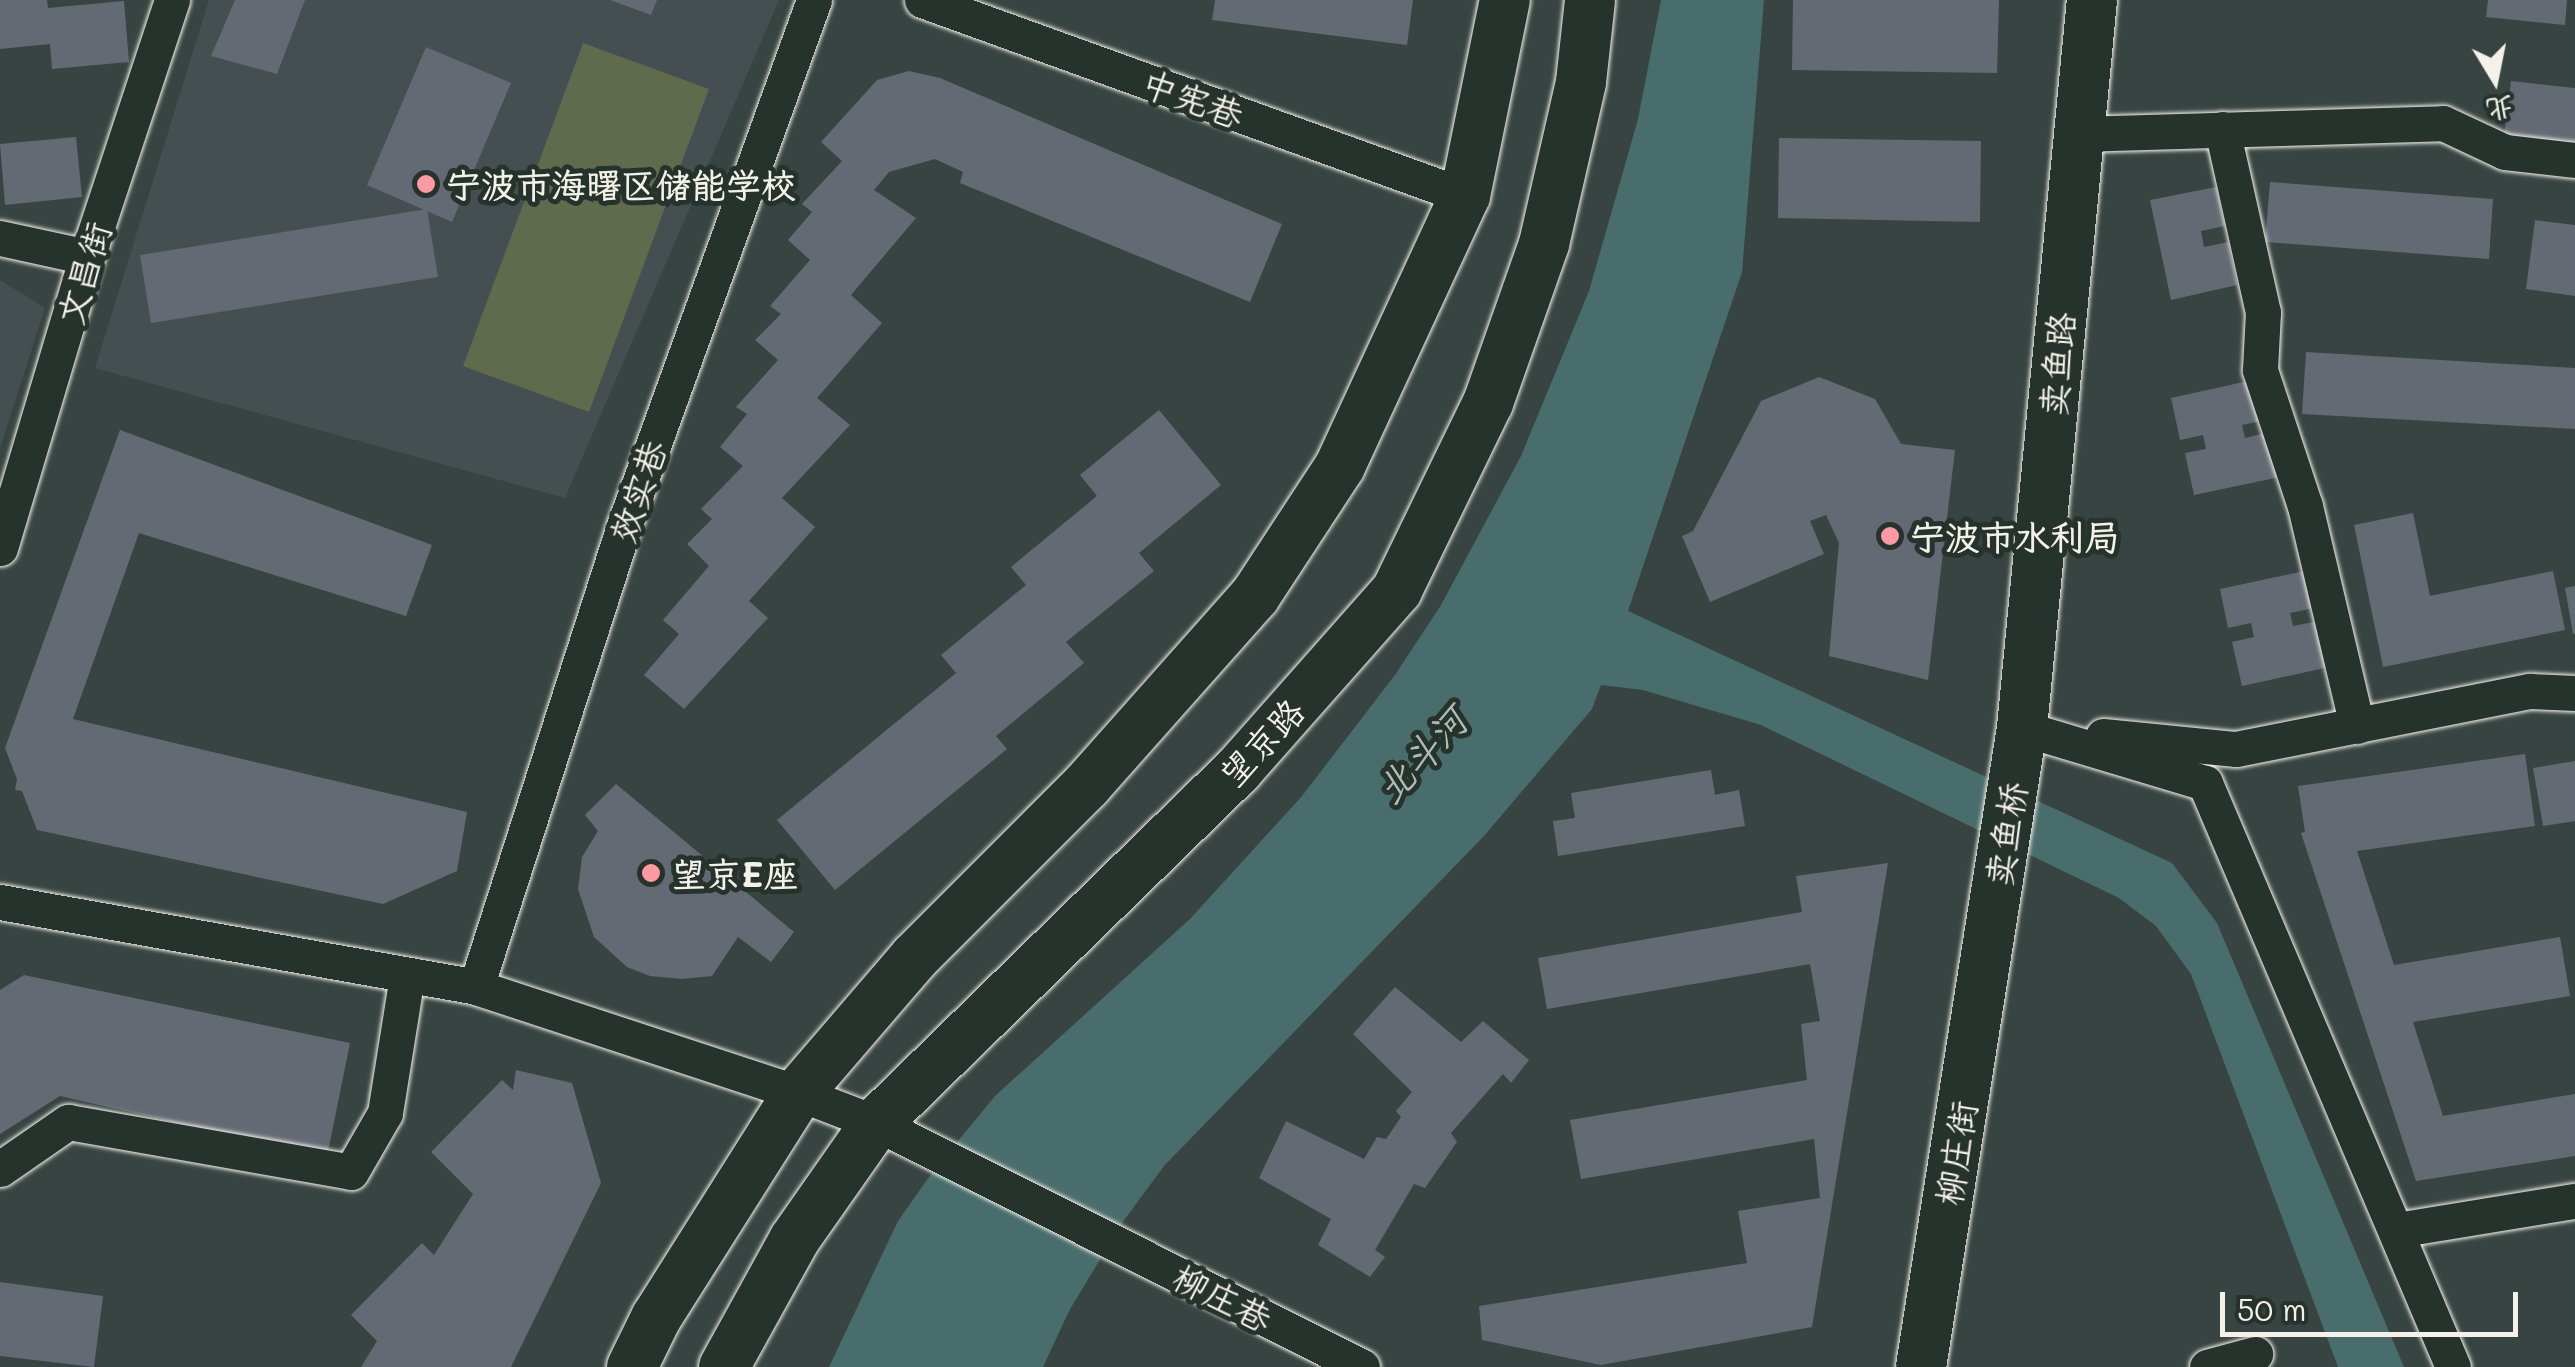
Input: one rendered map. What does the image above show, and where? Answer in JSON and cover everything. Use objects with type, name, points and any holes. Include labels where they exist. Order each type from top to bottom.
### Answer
[{"type":"main road","points":[[632,1367],[656,1318],[798,1093],[915,957],[1088,785],[1255,596],[1340,466],[1464,196],[1505,0]]},
{"type":"main road","name":"望京路","points":[[724,1367],[794,1240],[876,1123],[1238,770],[1398,590],[1488,403],[1544,244],[1580,82],[1590,0]]},
{"type":"main road","name":"卖鱼路","points":[[2022,728],[2092,0]]},
{"type":"main road","name":"卖鱼桥","points":[[1988,940],[2022,728]]},
{"type":"main road","name":"柳庄街","points":[[1921,1367],[1988,940]]},
{"type":"street","name":"文昌街","points":[[0,548],[87,257],[172,0]]},
{"type":"street","name":"效实巷","points":[[476,987],[624,526],[814,0]]},
{"type":"street","name":"中宪巷","points":[[922,0],[1464,196]]},
{"type":"street","points":[[2078,134],[2443,123],[2505,152],[2575,160]]},
{"type":"street","points":[[2222,129],[2264,312],[2260,370],[2305,506],[2357,726]]},
{"type":"street","points":[[0,238],[87,257]]},
{"type":"street","points":[[2022,728],[2236,749],[2530,691],[2575,693]]},
{"type":"street","points":[[2022,728],[2206,783],[2452,1367]]},
{"type":"street","name":"柳庄巷","points":[[0,902],[476,987],[798,1093],[876,1123],[1362,1367]]},
{"type":"street","points":[[0,1169],[68,1122],[352,1172],[386,1113],[407,975]]},
{"type":"street","points":[[2397,1230],[2575,1201]]},
{"type":"street","points":[[2207,1367],[2255,1354]]},
{"type":"shaded area","name":"宁波市海曙区储能学校","points":[[209,0],[779,0],[565,498],[95,368]]},
{"type":"shaded area","points":[[0,280],[45,308],[0,448]]},
{"type":"green space","points":[[583,43],[709,89],[589,412],[463,366]]},
{"type":"water","name":"北斗河","points":[[1661,0],[1764,0],[1742,272],[1628,611],[2172,863],[2217,923],[2404,1367],[2338,1367],[2191,974],[2156,926],[2119,898],[1761,725],[1643,690],[1601,685],[1592,709],[1484,836],[1164,1166],[1122,1223],[1069,1311],[1043,1367],[829,1367],[898,1221],[934,1170],[995,1096],[1190,919],[1302,796],[1395,675],[1441,605],[1521,456],[1589,291],[1638,119]]},
{"type":"building","points":[[0,0],[47,0],[48,8],[124,1],[129,62],[52,69],[50,44],[0,49]]},
{"type":"building","points":[[235,0],[305,0],[277,74],[211,56]]},
{"type":"building","points":[[610,0],[657,0],[651,15]]},
{"type":"building","points":[[1215,0],[1413,0],[1407,45],[1212,20]]},
{"type":"building","points":[[1793,0],[1999,0],[1997,73],[1792,70]]},
{"type":"building","points":[[2488,0],[2567,0],[2565,25],[2486,17]]},
{"type":"building","points":[[426,47],[511,83],[452,222],[367,185]]},
{"type":"building","points":[[909,71],[940,78],[1282,224],[1250,302],[960,183],[963,172],[935,159],[889,172],[874,190],[916,218],[851,295],[882,323],[817,398],[850,425],[782,498],[815,527],[749,601],[768,618],[684,709],[644,675],[679,634],[663,620],[709,566],[687,544],[712,519],[701,509],[743,466],[720,447],[747,414],[736,407],[778,360],[755,340],[781,314],[770,306],[810,260],[788,240],[812,212],[802,204],[842,161],[821,142],[877,80]]},
{"type":"building","points":[[2511,81],[2575,88],[2575,143],[2504,136]]},
{"type":"building","points":[[76,137],[82,197],[5,205],[0,144]]},
{"type":"building","points":[[1779,138],[1981,141],[1980,222],[1778,218]]},
{"type":"building","points":[[2270,182],[2493,199],[2489,259],[2265,242]]},
{"type":"building","points":[[2216,187],[2225,226],[2201,231],[2204,247],[2228,242],[2237,285],[2171,300],[2150,200]]},
{"type":"building","points":[[427,209],[438,277],[151,323],[140,255]]},
{"type":"building","points":[[2535,220],[2575,225],[2575,296],[2526,289]]},
{"type":"building","points":[[2306,352],[2575,368],[2575,429],[2302,414]]},
{"type":"building","name":"宁波市水利局","points":[[1819,377],[1875,399],[1901,444],[1955,450],[1928,680],[1829,656],[1839,543],[1826,515],[1810,521],[1824,554],[1710,602],[1682,536],[1693,531],[1761,401]]},
{"type":"building","points":[[2257,379],[2266,420],[2242,425],[2245,438],[2270,432],[2280,477],[2194,495],[2185,453],[2206,449],[2203,435],[2180,440],[2171,398]]},
{"type":"building","points":[[1159,410],[1221,485],[1139,553],[1154,571],[1066,642],[1084,663],[996,736],[1007,749],[835,890],[777,820],[956,673],[941,655],[1026,585],[1011,567],[1097,496],[1080,475]]},
{"type":"building","points":[[120,430],[432,545],[406,616],[139,533],[73,719],[467,812],[457,871],[383,904],[37,830],[22,791],[15,790],[17,779],[5,748]]},
{"type":"building","points":[[2413,513],[2430,596],[2553,571],[2565,630],[2383,667],[2354,525]]},
{"type":"building","points":[[2305,571],[2313,608],[2290,613],[2293,626],[2319,621],[2329,667],[2242,686],[2232,642],[2254,637],[2251,623],[2228,628],[2220,589]]},
{"type":"building","points":[[2575,586],[2575,634],[2573,634],[2565,588]]},
{"type":"building","points":[[2525,754],[2535,826],[2357,851],[2394,965],[2560,937],[2570,996],[2413,1022],[2443,1116],[2575,1094],[2575,1156],[2416,1181],[2301,833],[2305,832],[2298,786]]},
{"type":"building","points":[[2575,761],[2575,821],[2543,826],[2533,768]]},
{"type":"building","points":[[1711,770],[1715,795],[1739,790],[1745,826],[1558,856],[1553,821],[1575,818],[1571,793]]},
{"type":"building","name":"望京E座","points":[[616,784],[794,932],[771,962],[738,937],[712,976],[650,976],[627,967],[594,937],[578,889],[582,857],[598,831],[585,815]]},
{"type":"building","points":[[1888,863],[1812,1327],[1601,1365],[1482,1340],[1479,1306],[1747,1263],[1738,1211],[1820,1198],[1814,1139],[1581,1179],[1570,1120],[1807,1080],[1801,1024],[1820,1021],[1810,964],[1547,1009],[1538,958],[1802,912],[1796,876]]},
{"type":"building","points":[[24,975],[350,1043],[327,1157],[60,1096],[0,1134],[0,990]]},
{"type":"building","points":[[1395,987],[1461,1042],[1483,1021],[1529,1060],[1511,1083],[1503,1074],[1451,1133],[1457,1142],[1425,1188],[1414,1184],[1375,1250],[1385,1257],[1370,1277],[1318,1245],[1331,1219],[1259,1178],[1286,1121],[1364,1159],[1377,1137],[1386,1139],[1401,1117],[1396,1111],[1412,1092],[1353,1034]]},
{"type":"building","points":[[516,1070],[572,1083],[601,1183],[511,1367],[361,1367],[377,1341],[351,1315],[422,1243],[434,1255],[473,1194],[431,1152],[502,1080],[513,1090]]},
{"type":"building","points":[[0,1282],[103,1296],[94,1367],[0,1356]]},
{"type":"place","name":"宁波市海曙区储能学校","points":[[426,184]]},
{"type":"place","name":"宁波市水利局","points":[[1890,536]]},
{"type":"place","name":"望京E座","points":[[651,873]]}]
